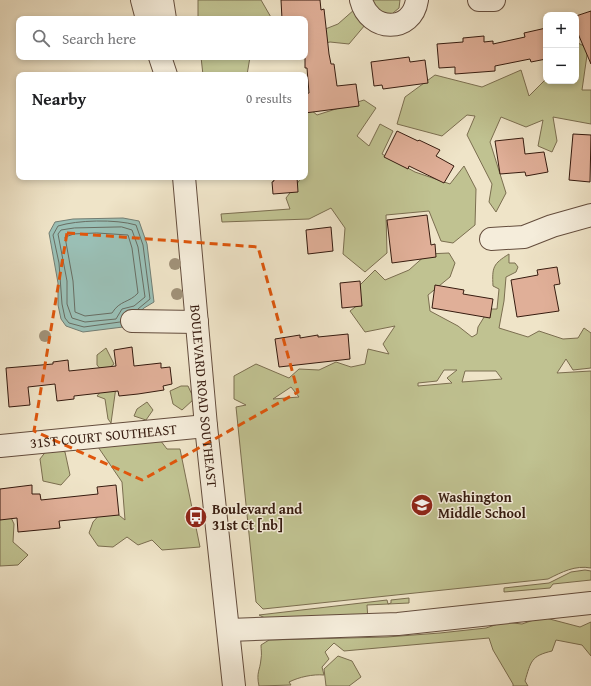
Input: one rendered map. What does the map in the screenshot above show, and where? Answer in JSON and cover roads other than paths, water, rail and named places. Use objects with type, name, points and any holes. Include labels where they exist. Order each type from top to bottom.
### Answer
[{"type":"street","points":[[142,0],[145,16]]},
{"type":"street","points":[[162,0],[164,16]]},
{"type":"street","points":[[361,0],[363,8],[370,17],[380,24],[388,25],[403,21],[409,16],[414,9],[416,0]]},
{"type":"street","points":[[480,0],[494,0]]},
{"type":"street","name":"BOULEVARD ROAD SOUTHEAST","points":[[184,180],[206,426],[234,686]]},
{"type":"street","points":[[491,239],[524,237],[552,226],[591,215]]},
{"type":"street","points":[[132,321],[197,322]]},
{"type":"street","name":"31ST COURT SOUTHEAST","points":[[0,446],[206,426]]},
{"type":"street","points":[[229,630],[398,624],[591,603]]},
{"type":"water","points":[[123,218],[139,221],[147,244],[154,302],[144,308],[123,327],[83,332],[66,326],[61,319],[58,305],[58,283],[49,233],[55,222],[73,219]]},
{"type":"place","name":"Washington Middle School","points":[[422,505]]},
{"type":"place","name":"Boulevard and 31st Ct [nb]","points":[[196,517]]}]
